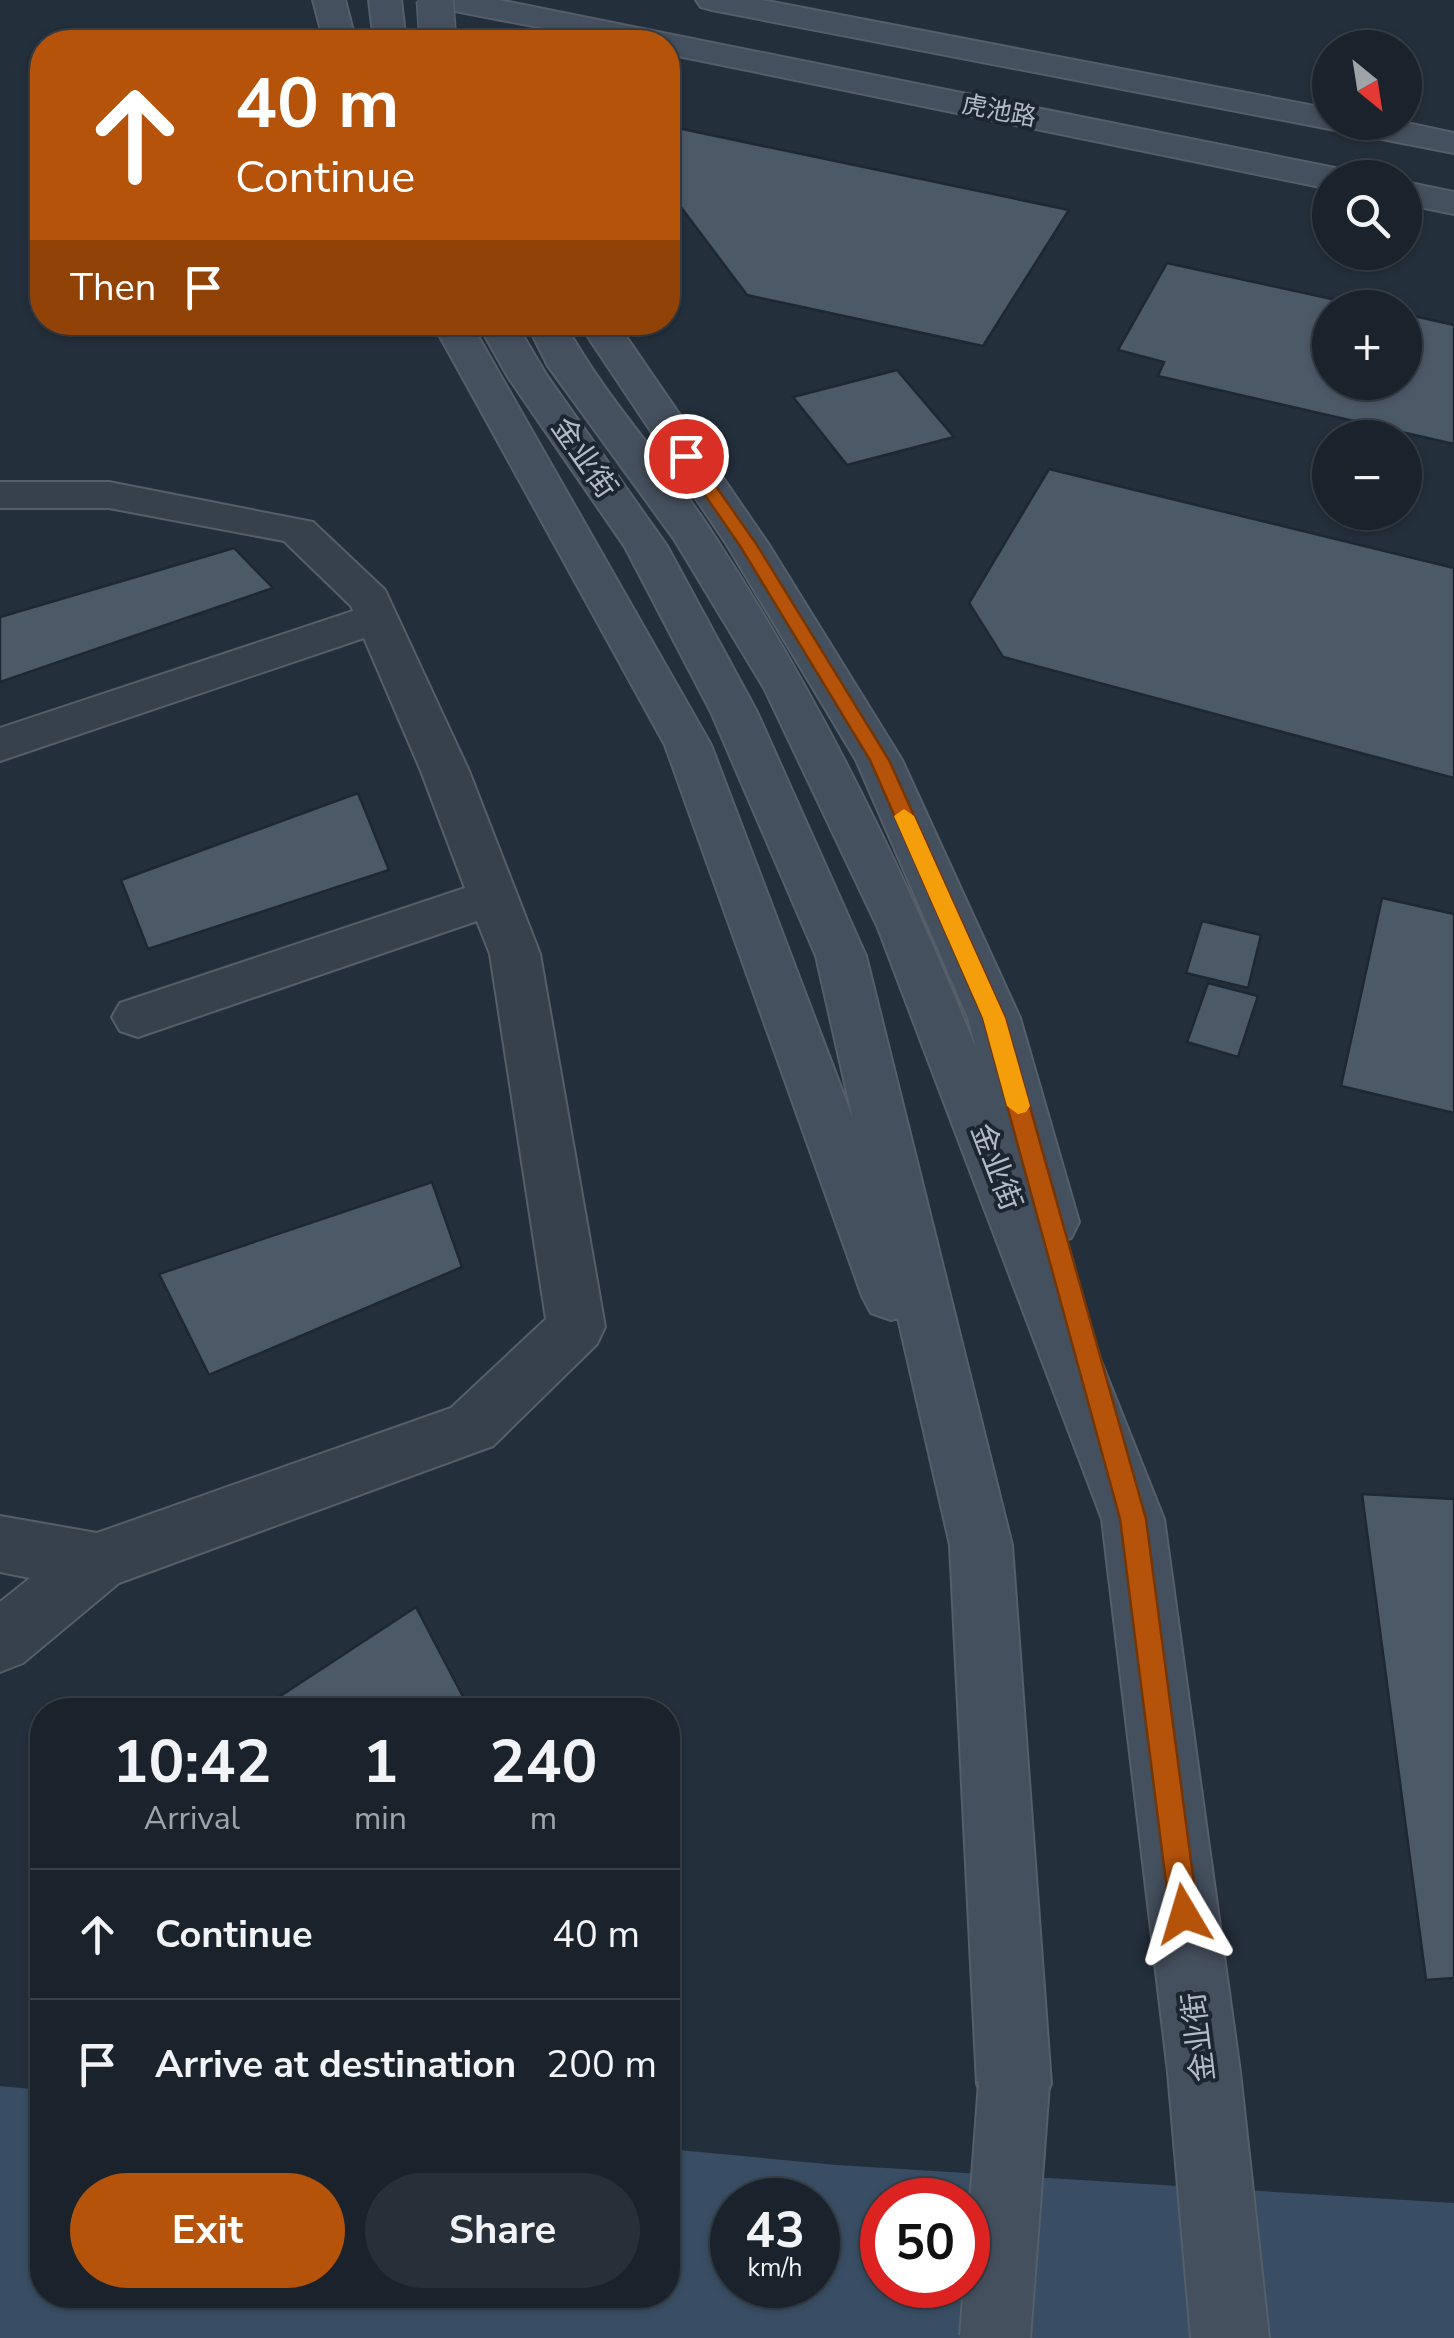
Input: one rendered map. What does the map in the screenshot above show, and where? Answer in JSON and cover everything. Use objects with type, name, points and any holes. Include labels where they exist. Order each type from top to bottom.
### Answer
[{"type":"main road","points":[[330,0],[337,30]]},
{"type":"main road","points":[[385,0],[389,30]]},
{"type":"main road","points":[[435,0],[437,30]]},
{"type":"main road","name":"虎池路","points":[[712,0],[1312,116]]},
{"type":"main road","points":[[463,1],[474,30]]},
{"type":"main road","name":"虎池路","points":[[463,1],[602,30]]},
{"type":"main road","name":"虎池路","points":[[680,46],[1312,174]]},
{"type":"main road","points":[[1422,137],[1454,143]]},
{"type":"main road","points":[[1422,196],[1454,203]]},
{"type":"main road","points":[[458,335],[688,745],[981,1545]]},
{"type":"main road","name":"金业街","points":[[504,335],[528,377],[669,541],[787,688],[903,928],[1133,1519],[1204,2072],[1230,2338]]},
{"type":"main road","name":"金业街","points":[[552,335],[669,541],[734,712],[841,956],[981,1545],[1014,2084],[995,2338]]},
{"type":"main road","points":[[606,335],[748,545],[880,760],[994,1018],[1133,1519]]},
{"type":"street","points":[[0,495],[108,495],[298,531],[370,600],[444,770],[515,954],[576,1327],[472,1427],[97,1562],[0,1642]]},
{"type":"street","points":[[0,745],[378,618]]},
{"type":"street","points":[[138,1016],[493,897]]},
{"type":"street","points":[[0,1544],[97,1562]]},
{"type":"water","points":[[0,2086],[30,2089],[30,2308],[680,2308],[680,2150],[837,2165],[1454,2203],[1454,2338],[0,2338]]},
{"type":"building","points":[[680,129],[1069,210],[983,346],[747,295],[680,206]]},
{"type":"building","points":[[1167,263],[1312,295],[1312,400],[1422,400],[1422,318],[1454,325],[1454,444],[1422,437],[1422,420],[1350,420],[1158,376],[1164,362],[1118,350]]},
{"type":"building","points":[[897,370],[954,437],[847,465],[793,397]]},
{"type":"building","points":[[1049,469],[1454,568],[1454,778],[1003,657],[969,603]]},
{"type":"building","points":[[234,548],[273,588],[0,682],[0,617]]},
{"type":"building","points":[[358,793],[389,870],[148,949],[121,880]]},
{"type":"building","points":[[1382,898],[1454,914],[1454,1113],[1341,1086]]},
{"type":"building","points":[[1202,921],[1261,935],[1248,988],[1186,973]]},
{"type":"building","points":[[1208,983],[1258,996],[1238,1057],[1187,1042]]},
{"type":"building","points":[[432,1182],[462,1267],[209,1375],[159,1274]]},
{"type":"building","points":[[1362,1494],[1454,1499],[1454,1978],[1426,1980]]},
{"type":"building","points":[[416,1607],[464,1698],[277,1698]]},
{"type":"slow traffic","points":[[904,816],[994,1018],[1018,1106]]},
{"type":"route","points":[[686,456],[748,545],[880,760],[994,1018],[1133,1519],[1184,1914]]}]
